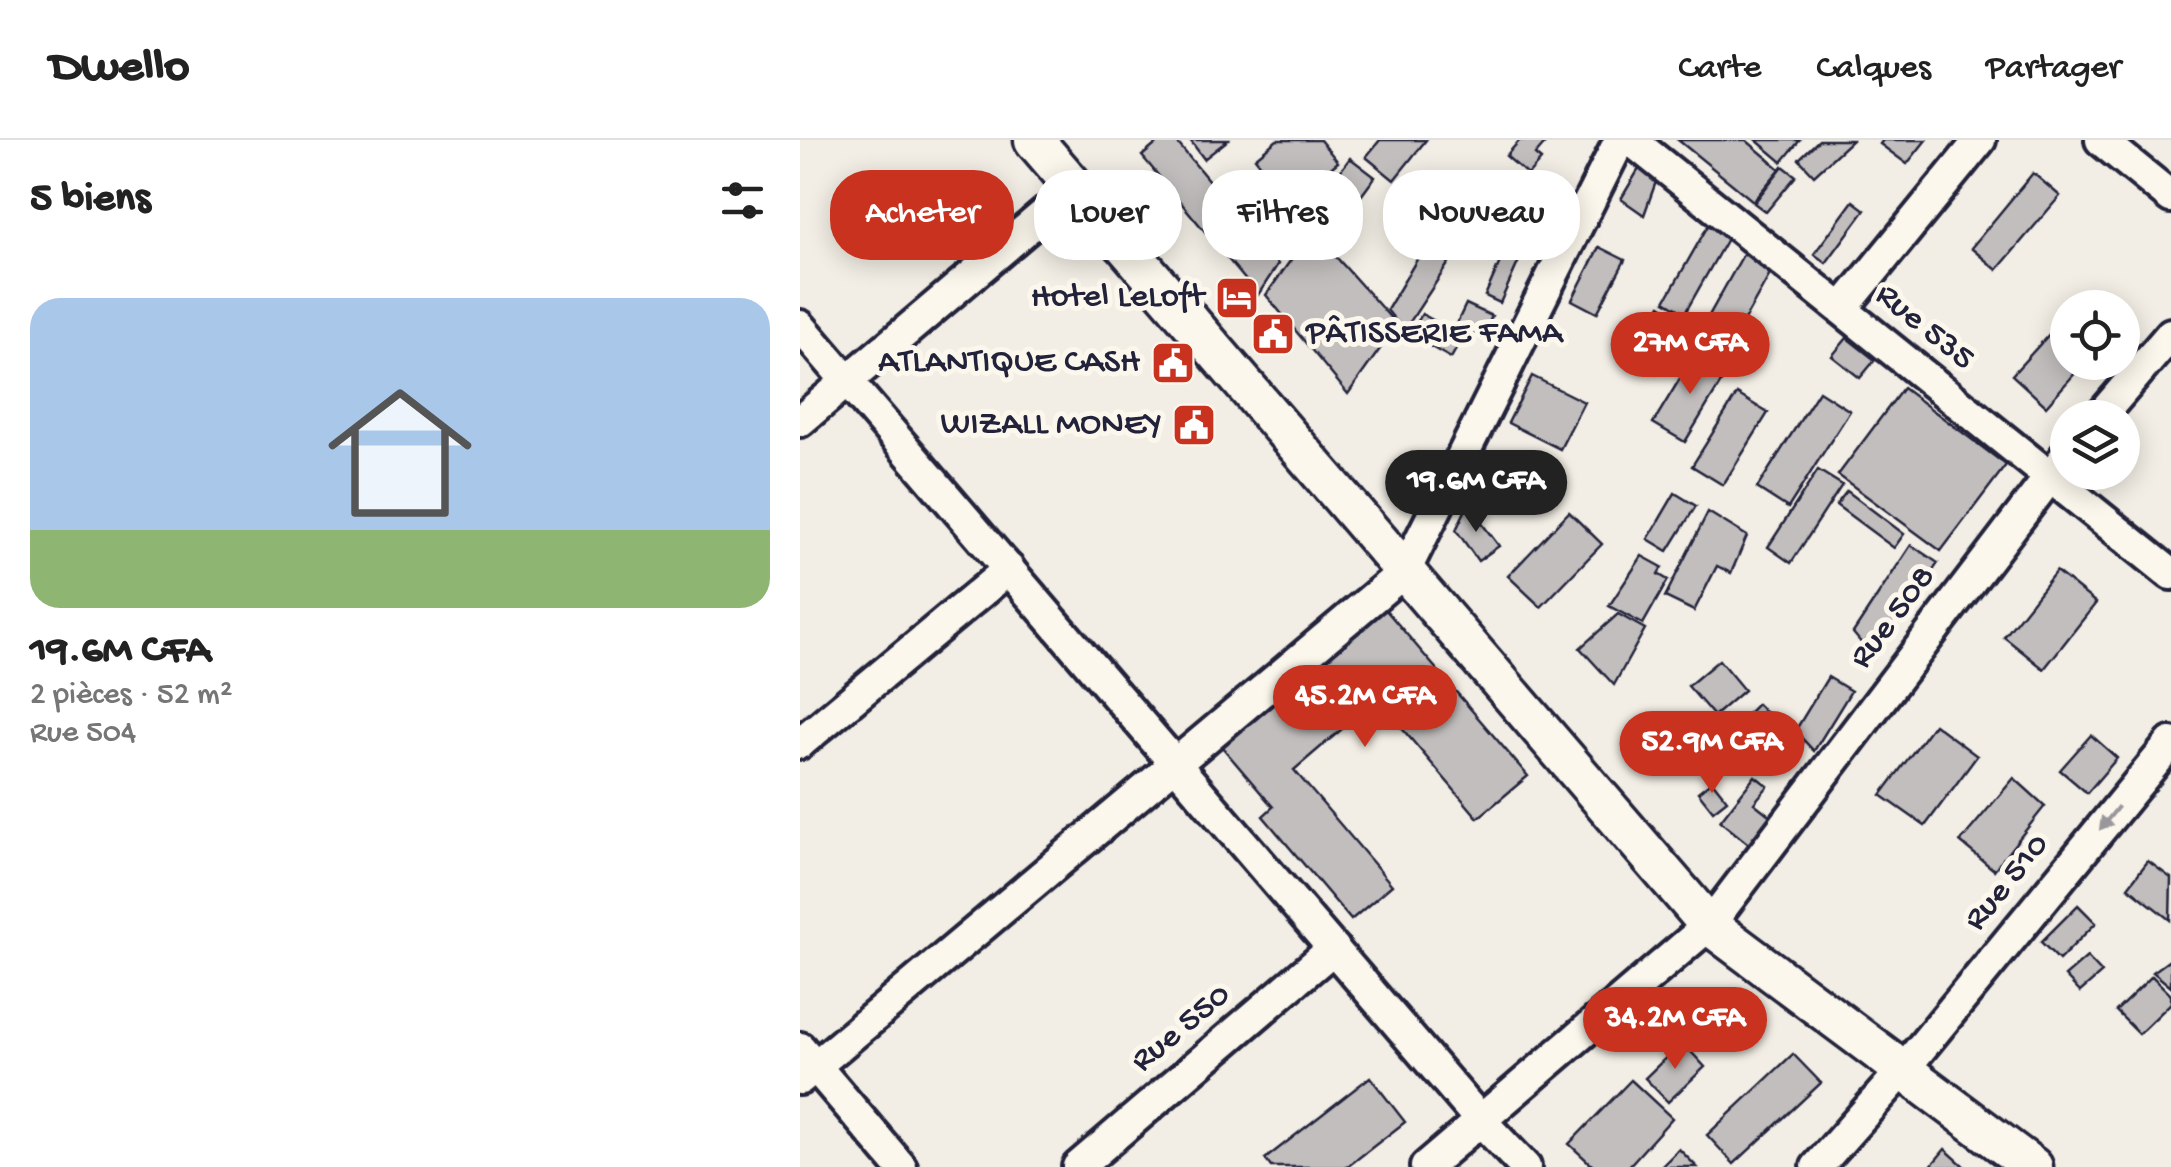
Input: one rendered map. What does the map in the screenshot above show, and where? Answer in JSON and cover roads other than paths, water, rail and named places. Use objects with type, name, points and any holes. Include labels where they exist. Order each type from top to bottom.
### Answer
[{"type":"street","points":[[1034,140],[1060,170]]},
{"type":"street","points":[[901,1167],[805,1064],[1176,763],[1405,570],[1620,140]]},
{"type":"street","name":"Rue 535","points":[[1631,140],[1842,309],[2050,458]]},
{"type":"street","points":[[1842,309],[1980,140]]},
{"type":"street","points":[[2102,140],[2171,197]]},
{"type":"street","points":[[800,422],[1034,223]]},
{"type":"street","points":[[1137,260],[1709,924],[2033,1167]]},
{"type":"street","points":[[800,326],[1480,1120],[1525,1167]]},
{"type":"street","points":[[2114,400],[2171,334]]},
{"type":"street","name":"Rue 508","points":[[1426,1167],[1709,924],[2050,475]]},
{"type":"street","name":"Rue 535","points":[[2085,490],[2171,574]]},
{"type":"street","points":[[800,743],[1009,569]]},
{"type":"street","name":"Rue 510","points":[[1817,1167],[1903,1070],[2171,743]]},
{"type":"street","name":"Rue 550","points":[[1078,1167],[1334,948]]},
{"type":"place","name":"Hotel LeLoft","points":[[1237,298]]},
{"type":"place","name":"PÂTISSERIE FAMA","points":[[1273,334]]},
{"type":"place","name":"ATLANTIQUE CASH","points":[[1173,363]]},
{"type":"place","name":"WIZALL MONEY","points":[[1194,425]]}]
